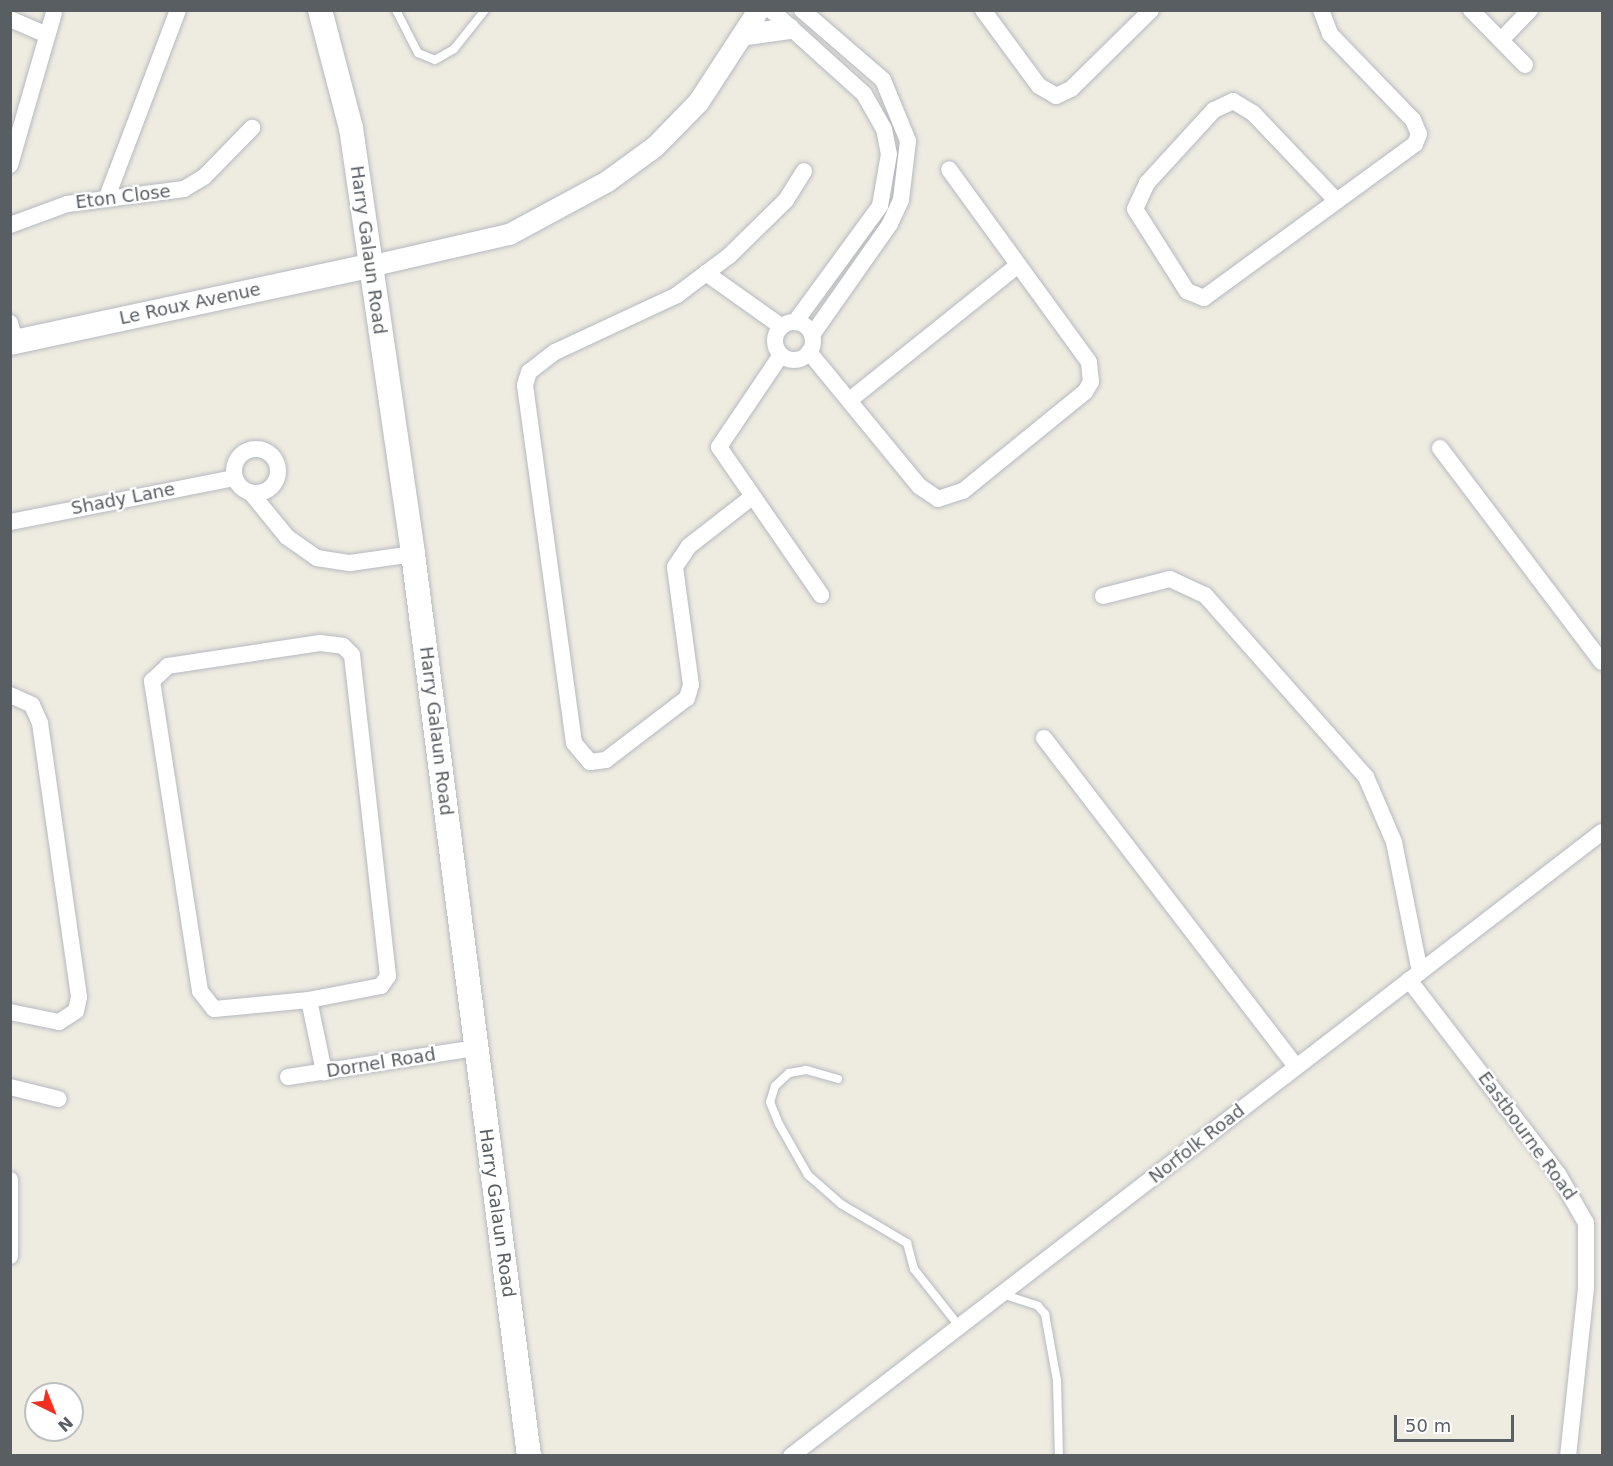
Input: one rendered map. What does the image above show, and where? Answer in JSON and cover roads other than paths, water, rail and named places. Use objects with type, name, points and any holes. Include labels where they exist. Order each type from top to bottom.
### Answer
[{"type":"main road","name":"Harry Galaun Road","points":[[320,10],[351,128],[369,266],[413,554],[529,1455]]},
{"type":"main road","name":"Le Roux Avenue","points":[[12,336],[369,266]]},
{"type":"street","points":[[107,197],[178,10]]},
{"type":"street","points":[[369,266],[509,234],[607,181],[655,146],[698,102],[746,34],[758,10]]},
{"type":"street","points":[[771,10],[876,110],[889,154],[888,182],[868,227],[776,338],[782,355]]},
{"type":"street","points":[[782,355],[799,359],[809,352],[812,335],[890,224],[907,169],[908,141],[897,105],[883,80],[843,42],[802,10]]},
{"type":"street","points":[[983,10],[1039,86],[1056,96],[1071,89],[1151,10]]},
{"type":"street","points":[[1321,10],[1330,34],[1413,120],[1419,134],[1406,153],[1334,198],[1198,298],[1187,291],[1135,208],[1147,183],[1214,110],[1233,101],[1253,113],[1334,198]]},
{"type":"street","points":[[1471,10],[1525,65]]},
{"type":"street","points":[[1501,40],[1530,10]]},
{"type":"street","points":[[10,165],[54,13]]},
{"type":"street","points":[[10,19],[47,35]]},
{"type":"street","points":[[746,34],[789,28]]},
{"type":"street","points":[[826,62],[843,42]]},
{"type":"street","name":"Eton Close","points":[[10,225],[27,215],[107,197],[184,189],[204,177],[252,128]]},
{"type":"street","points":[[809,352],[851,399],[930,496],[949,498],[963,491],[1091,382],[1089,362],[1017,266],[949,169]]},
{"type":"street","points":[[752,497],[689,546],[675,567],[691,685],[687,698],[606,760],[590,762],[574,743],[525,385],[538,361],[677,295],[706,273],[786,200],[804,171]]},
{"type":"street","points":[[851,399],[1017,266]]},
{"type":"street","points":[[706,273],[788,324],[812,335]]},
{"type":"street","points":[[782,355],[720,441],[723,458],[821,595]]},
{"type":"street","points":[[1440,448],[1602,662]]},
{"type":"street","points":[[274,518],[271,487],[277,466],[264,451],[250,451],[238,458],[235,478],[274,518],[287,537],[317,558],[350,562],[413,554]]},
{"type":"street","name":"Shady Lane","points":[[10,522],[235,478]]},
{"type":"street","points":[[251,493],[271,487]]},
{"type":"street","points":[[1102,596],[1170,579],[1205,595],[1366,777],[1394,842],[1415,976]]},
{"type":"street","points":[[329,642],[352,656],[388,973],[381,986],[309,1000],[217,1009],[201,996],[152,695],[160,669],[329,642]]},
{"type":"street","points":[[10,695],[32,705],[40,723],[79,997],[76,1011],[59,1022],[10,1012]]},
{"type":"street","points":[[1044,738],[1296,1067]]},
{"type":"street","name":"Norfolk Road","points":[[791,1455],[1602,832]]},
{"type":"street","name":"Eastbourne Road","points":[[1415,976],[1558,1174],[1586,1223],[1586,1288],[1568,1455]]},
{"type":"street","points":[[309,1000],[324,1072]]},
{"type":"street","name":"Dornel Road","points":[[288,1077],[475,1048]]},
{"type":"street","points":[[10,1087],[59,1099]]},
{"type":"street","points":[[10,1180],[10,1256]]},
{"type":"lane","points":[[396,10],[418,53],[435,60],[453,49],[485,10]]},
{"type":"lane","points":[[838,1079],[806,1070],[789,1073],[775,1086],[770,1102],[779,1124],[808,1175],[841,1204],[907,1243],[914,1269],[959,1326]]},
{"type":"lane","points":[[1002,1294],[1038,1306],[1044,1314],[1057,1381],[1059,1455]]}]
